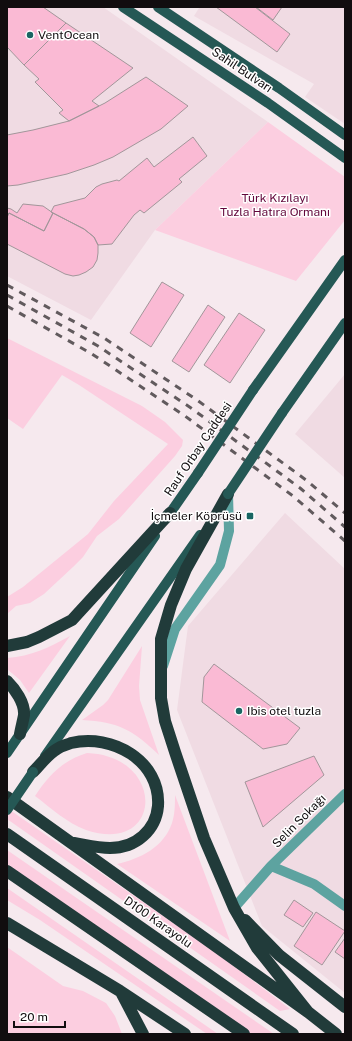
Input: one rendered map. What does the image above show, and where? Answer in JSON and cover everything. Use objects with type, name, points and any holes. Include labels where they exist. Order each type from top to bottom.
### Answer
[{"type":"highway","points":[[228,494],[186,569],[171,605],[161,639],[160,698],[174,752],[204,838],[234,908],[257,948],[308,1012]]},
{"type":"highway","points":[[7,646],[27,642],[72,620],[170,513]]},
{"type":"highway","points":[[7,681],[14,689],[20,700],[24,713],[20,734]]},
{"type":"highway","points":[[33,772],[56,749],[79,741],[90,740],[113,744],[133,755],[148,770],[153,779],[158,799],[158,810],[152,827],[139,839],[131,844],[110,848],[69,842]]},
{"type":"highway","points":[[7,797],[308,1012],[336,1034]]},
{"type":"highway","name":"D100 Karayolu","points":[[7,834],[293,1034]]},
{"type":"highway","points":[[7,871],[244,1034]]},
{"type":"highway","points":[[234,908],[279,955],[345,1007]]},
{"type":"highway","points":[[7,923],[120,991],[185,1034]]},
{"type":"highway","points":[[120,991],[143,1034]]},
{"type":"main road","name":"Sahil Bulvarı","points":[[123,7],[268,103],[345,158]]},
{"type":"main road","name":"Sahil Bulvarı","points":[[158,7],[279,88],[345,135]]},
{"type":"main road","name":"Rauf Orbay Caddesi","points":[[20,734],[253,390],[345,260]]},
{"type":"main road","points":[[7,810],[228,494],[345,323]]},
{"type":"main road","points":[[7,753],[20,734]]},
{"type":"street","points":[[161,672],[175,629],[220,565],[228,531],[228,494]]},
{"type":"street","name":"Selin Sokağı","points":[[234,908],[271,866],[345,794]]},
{"type":"street","points":[[271,866],[314,884],[345,906]]},
{"type":"shaded area","points":[[7,7],[103,7],[268,122],[155,230],[91,320],[7,276]]},
{"type":"shaded area","points":[[197,7],[345,7],[345,124],[305,97],[314,84],[194,16],[199,8]]},
{"type":"shaded area","points":[[345,374],[345,478],[295,434]]},
{"type":"shaded area","points":[[285,513],[345,569],[345,993],[262,926],[177,710],[188,626]]},
{"type":"green space","name":"Türk Kızılayı Tuzla Hatıra Ormanı","points":[[268,122],[345,177],[345,220],[296,281],[155,230]]},
{"type":"green space","points":[[7,338],[142,406],[165,422],[183,440],[182,446],[175,456],[119,519],[97,536],[83,557],[73,567],[44,594],[30,603],[16,606],[7,614],[7,597],[23,587],[88,534],[114,501],[168,444],[62,375],[23,429],[7,418]]},
{"type":"green space","points":[[70,636],[29,693],[20,680],[7,669],[7,658],[40,651]]},
{"type":"green space","points":[[142,646],[139,686],[140,700],[159,755],[141,739],[125,729],[116,725],[82,720],[108,700]]},
{"type":"green space","points":[[87,753],[113,758],[131,770],[142,786],[145,802],[141,818],[130,829],[111,834],[86,830],[66,819],[35,796],[51,775],[63,764]]},
{"type":"green space","points":[[175,795],[230,941],[117,864],[134,859],[150,851],[163,839],[173,820]]},
{"type":"green space","points":[[7,808],[218,954],[290,1009],[280,1011],[7,819]]},
{"type":"green space","points":[[7,850],[274,1034],[251,1034],[7,866]]},
{"type":"green space","points":[[7,888],[218,1034],[207,1034],[40,920],[7,900]]},
{"type":"green space","points":[[7,947],[63,986],[83,991],[106,1003],[115,1016],[122,1034],[7,1034]]},
{"type":"building","name":"VentOcean","points":[[7,7],[43,7],[66,23],[24,65],[7,47]]},
{"type":"building","points":[[216,7],[255,7],[290,34],[277,52]]},
{"type":"building","points":[[256,7],[282,7],[273,20]]},
{"type":"building","points":[[66,23],[133,68],[92,101],[99,106],[69,121],[59,113],[63,110],[35,82],[39,79],[24,65]]},
{"type":"building","points":[[146,77],[188,106],[161,129],[113,157],[67,174],[7,186],[7,135],[69,121],[105,103]]},
{"type":"building","points":[[193,137],[207,156],[179,179],[182,182],[144,213],[140,210],[134,215],[112,244],[98,245],[94,237],[84,229],[51,212],[54,206],[85,198],[96,187],[102,184],[117,180],[119,181],[147,158],[154,167]]},
{"type":"building","points":[[23,204],[43,206],[53,213],[44,231],[9,213],[7,217],[7,208],[17,213]]},
{"type":"building","points":[[9,213],[44,231],[53,213],[84,229],[94,237],[98,245],[97,260],[93,267],[79,275],[73,276],[65,274],[7,244],[7,217]]},
{"type":"building","points":[[162,282],[184,295],[151,347],[130,333]]},
{"type":"building","points":[[208,305],[225,317],[189,372],[172,361]]},
{"type":"building","points":[[239,313],[265,330],[230,383],[204,365]]},
{"type":"building","points":[[214,664],[300,728],[287,744],[263,749],[202,702],[204,677]]},
{"type":"building","points":[[314,756],[324,775],[263,827],[245,782]]},
{"type":"building","points":[[294,900],[313,913],[303,927],[284,915]]},
{"type":"building","points":[[316,912],[345,931],[322,965],[294,946]]},
{"type":"building","points":[[345,938],[345,959],[335,952]]},
{"type":"railway","points":[[7,285],[104,338],[197,400],[306,480],[345,513]]},
{"type":"railway","points":[[7,295],[98,346],[191,408],[300,488],[345,527]]},
{"type":"railway","points":[[7,306],[92,354],[185,416],[293,496],[345,541]]},
{"type":"place","name":"VentOcean","points":[[30,35]]},
{"type":"place","name":"İçmeler Köprüsü","points":[[250,516]]},
{"type":"place","name":"Ibis otel tuzla","points":[[239,711]]}]
